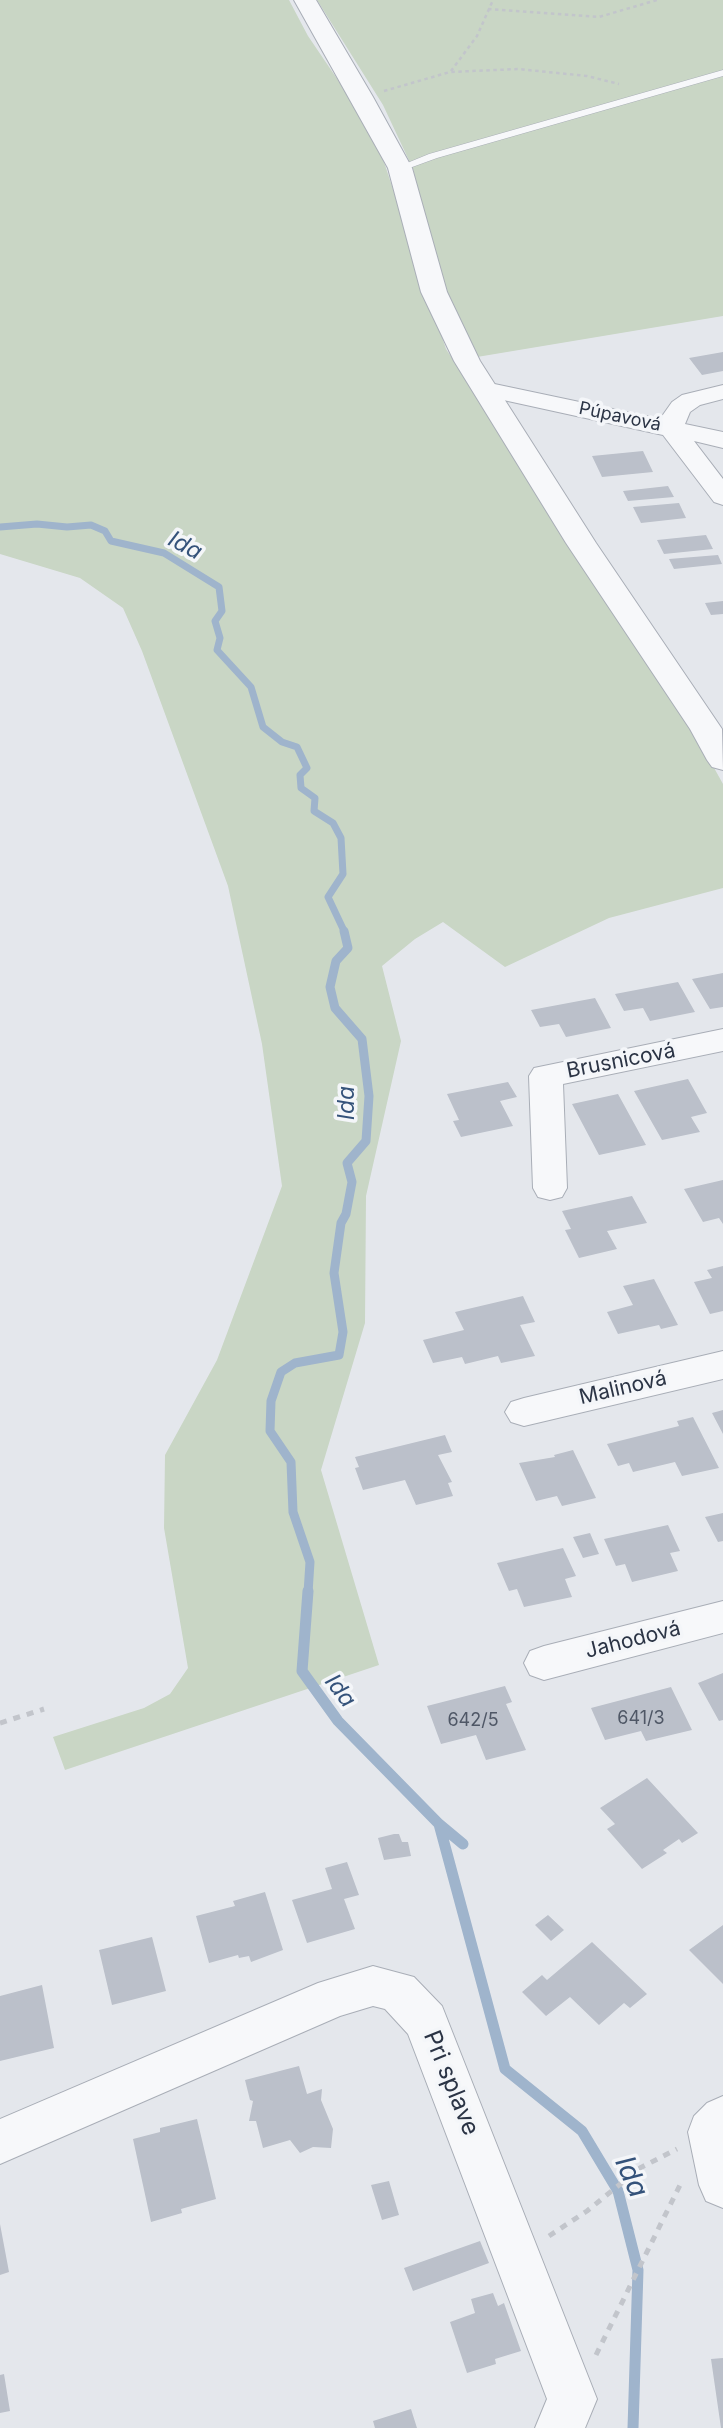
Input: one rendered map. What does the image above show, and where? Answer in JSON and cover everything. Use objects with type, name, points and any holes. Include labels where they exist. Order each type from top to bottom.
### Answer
[{"type":"street","points":[[305,0],[400,168],[434,292],[467,361],[582,543],[706,729],[723,761]]},
{"type":"street","name":"Púpavová","points":[[485,389],[672,429],[723,497]]},
{"type":"street","points":[[723,392],[691,400],[681,407],[673,418],[672,429],[723,440]]},
{"type":"street","name":"Brusnicová","points":[[550,1188],[546,1076],[723,1040]]},
{"type":"street","name":"Malinová","points":[[524,1412],[723,1365]]},
{"type":"street","name":"Jahodová","points":[[544,1663],[723,1617]]},
{"type":"street","name":"Pri splave","points":[[0,2142],[334,1997],[373,1986],[398,1991],[426,2021],[519,2256],[566,2413]]},
{"type":"street","points":[[717,2125],[723,2185]]},
{"type":"lane","points":[[400,168],[433,156],[723,73]]},
{"type":"path","points":[[450,72],[477,36],[493,0]]},
{"type":"path","points":[[488,9],[599,17],[657,0]]},
{"type":"path","points":[[362,97],[450,72],[518,69],[587,76],[655,92]]},
{"type":"path","points":[[0,1723],[44,1709]]},
{"type":"path","points":[[566,2413],[608,2332],[666,2208],[717,2125]]},
{"type":"path","points":[[519,2256],[587,2211],[640,2168]]},
{"type":"green space","points":[[0,0],[289,0],[308,36],[342,86],[382,156],[446,349],[693,730],[723,784],[723,888],[609,918],[505,967],[443,922],[415,939],[382,966],[401,1041],[366,1196],[365,1323],[321,1470],[379,1665],[65,1770],[53,1737],[144,1708],[170,1694],[188,1668],[164,1528],[165,1455],[217,1360],[282,1186],[262,1044],[228,886],[142,651],[123,608],[80,578],[0,554]]},
{"type":"green space","points":[[317,0],[723,0],[723,316],[471,358],[445,290],[413,169],[383,105]]},
{"type":"building","points":[[723,352],[723,371],[702,375],[689,358]]},
{"type":"building","points":[[643,451],[653,472],[602,477],[592,456]]},
{"type":"building","points":[[668,486],[674,497],[628,501],[623,491]]},
{"type":"building","points":[[679,503],[686,518],[641,523],[633,507]]},
{"type":"building","points":[[706,535],[713,549],[664,554],[657,540]]},
{"type":"building","points":[[718,555],[722,564],[674,569],[669,559]]},
{"type":"building","points":[[723,601],[723,614],[711,615],[705,603]]},
{"type":"building","points":[[723,973],[723,1007],[710,1009],[692,979]]},
{"type":"building","points":[[678,982],[695,1012],[650,1021],[643,1008],[624,1011],[615,994]]},
{"type":"building","points":[[595,998],[611,1028],[566,1037],[559,1024],[540,1027],[531,1010]]},
{"type":"building","points":[[688,1079],[707,1113],[691,1117],[700,1132],[662,1140],[634,1091]]},
{"type":"building","points":[[508,1082],[517,1097],[500,1101],[513,1126],[461,1137],[453,1121],[459,1120],[447,1094]]},
{"type":"building","points":[[618,1094],[646,1145],[599,1155],[572,1104]]},
{"type":"building","points":[[723,1180],[723,1224],[719,1218],[703,1222],[684,1189]]},
{"type":"building","points":[[632,1196],[647,1223],[607,1231],[617,1249],[579,1258],[565,1230],[571,1229],[562,1211]]},
{"type":"building","points":[[723,1266],[723,1311],[710,1314],[694,1282],[712,1278],[707,1270]]},
{"type":"building","points":[[654,1279],[678,1325],[661,1329],[659,1325],[618,1334],[607,1312],[633,1305],[623,1286]]},
{"type":"building","points":[[523,1296],[535,1322],[520,1325],[535,1356],[501,1363],[498,1356],[465,1364],[462,1357],[433,1363],[423,1340],[464,1330],[455,1312]]},
{"type":"building","points":[[723,1410],[723,1434],[712,1413]]},
{"type":"building","points":[[693,1417],[719,1468],[682,1476],[675,1462],[633,1472],[629,1463],[618,1466],[607,1444],[679,1426],[677,1421]]},
{"type":"building","points":[[445,1435],[452,1452],[438,1455],[452,1482],[448,1483],[453,1496],[416,1505],[405,1480],[363,1490],[355,1468],[359,1467],[355,1457]]},
{"type":"building","points":[[573,1450],[596,1498],[562,1506],[557,1496],[536,1501],[519,1463],[555,1457],[554,1455]]},
{"type":"building","points":[[723,1513],[723,1541],[718,1542],[705,1517]]},
{"type":"building","points":[[668,1525],[680,1551],[670,1553],[678,1571],[632,1582],[625,1564],[616,1566],[604,1539]]},
{"type":"building","points":[[590,1533],[599,1554],[583,1558],[573,1537]]},
{"type":"building","points":[[563,1548],[576,1576],[565,1579],[572,1597],[524,1607],[517,1589],[509,1591],[497,1563]]},
{"type":"building","points":[[723,1673],[723,1720],[719,1721],[698,1683]]},
{"type":"building","points":[[505,1686],[512,1702],[506,1704],[526,1750],[486,1760],[476,1735],[441,1744],[427,1706]]},
{"type":"building","points":[[671,1687],[692,1730],[646,1741],[641,1731],[605,1740],[591,1708]]},
{"type":"building","points":[[647,1778],[698,1833],[682,1843],[679,1839],[663,1850],[667,1853],[642,1869],[607,1829],[615,1824],[600,1808]]},
{"type":"building","points":[[399,1834],[402,1842],[408,1842],[411,1856],[384,1860],[378,1838]]},
{"type":"building","points":[[347,1862],[359,1895],[344,1899],[355,1929],[307,1943],[292,1900],[332,1889],[325,1868]]},
{"type":"building","points":[[265,1892],[283,1950],[251,1962],[249,1956],[239,1958],[238,1955],[209,1963],[196,1916],[235,1906],[233,1901]]},
{"type":"building","points":[[548,1915],[564,1930],[551,1941],[535,1925]]},
{"type":"building","points":[[723,1925],[723,1984],[689,1950]]},
{"type":"building","points":[[152,1937],[166,1991],[112,2005],[99,1950]]},
{"type":"building","points":[[592,1942],[647,1994],[630,2008],[624,2003],[599,2025],[570,1997],[546,2016],[522,1992],[542,1975],[547,1980]]},
{"type":"building","points":[[42,1985],[54,2048],[0,2061],[0,1996]]},
{"type":"building","points":[[299,2066],[307,2094],[322,2089],[321,2100],[333,2129],[331,2148],[313,2147],[300,2153],[290,2140],[263,2148],[256,2121],[249,2121],[253,2101],[250,2100],[245,2080]]},
{"type":"building","points":[[197,2119],[216,2199],[181,2209],[182,2213],[151,2222],[133,2139],[160,2132],[160,2128]]},
{"type":"building","points":[[389,2181],[399,2215],[382,2220],[371,2185]]},
{"type":"building","points":[[0,2224],[9,2272],[0,2275]]},
{"type":"building","points":[[480,2241],[489,2263],[413,2291],[404,2268]]},
{"type":"building","points":[[493,2293],[498,2306],[504,2303],[521,2351],[495,2359],[496,2364],[467,2373],[450,2322],[475,2313],[471,2299]]},
{"type":"building","points":[[723,2358],[723,2428],[721,2428],[711,2359]]},
{"type":"building","points":[[4,2374],[10,2411],[0,2413],[0,2375]]},
{"type":"building","points":[[411,2409],[417,2428],[375,2428],[373,2421]]},
{"type":"waterway","name":"Ida","points":[[0,527],[37,524],[67,527],[91,525],[105,531],[111,541],[164,553],[219,587],[222,611],[215,621],[220,638],[217,650],[251,687],[263,727],[282,742],[297,747],[307,768],[300,775],[301,788],[315,798],[314,811],[333,823],[341,838],[343,874],[328,897],[345,933]]},
{"type":"waterway","name":"Ida","points":[[308,1593],[310,1562],[293,1512],[291,1462],[270,1431],[271,1401],[281,1372],[295,1363],[339,1355],[343,1332],[334,1273],[341,1223],[346,1214],[352,1182],[347,1163],[366,1141],[369,1096],[362,1039],[335,1008],[330,987],[336,961],[348,948],[344,931]]},
{"type":"waterway","name":"Ida","points":[[308,1591],[302,1671],[338,1721],[439,1824]]},
{"type":"waterway","name":"Ida","points":[[439,1824],[463,1844]]},
{"type":"waterway","name":"Ida","points":[[439,1824],[505,2069],[582,2131],[618,2191],[638,2270],[633,2428]]}]
